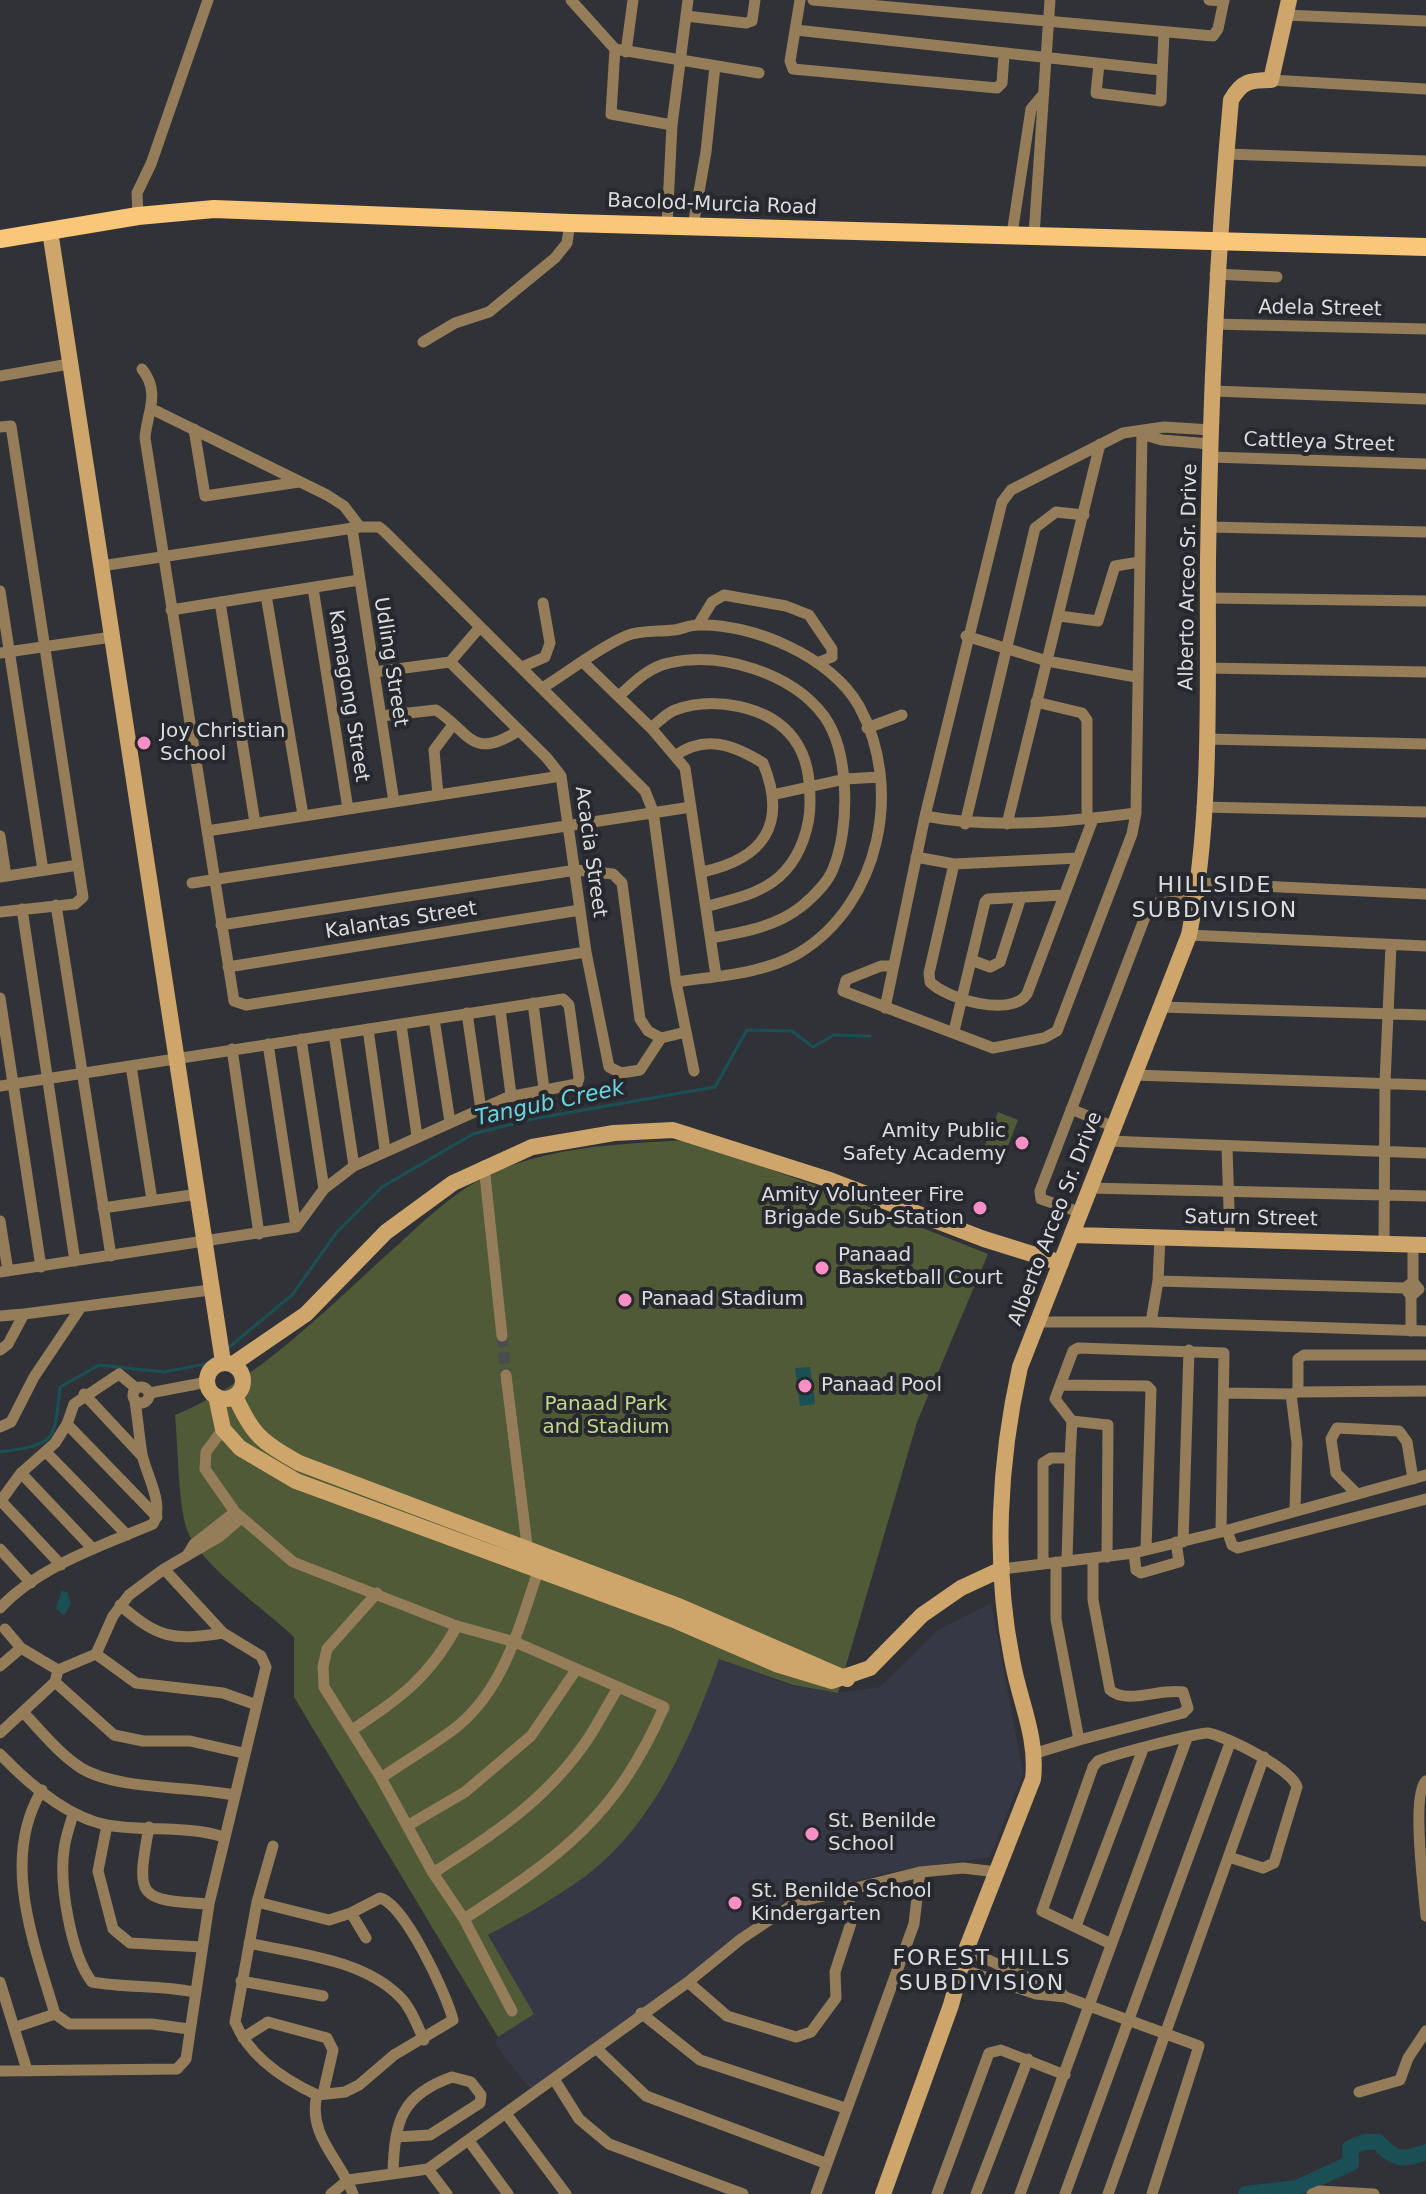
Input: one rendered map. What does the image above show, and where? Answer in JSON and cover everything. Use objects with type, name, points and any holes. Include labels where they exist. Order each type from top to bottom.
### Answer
[{"type":"main road","name":"Bacolod-Murcia Road","points":[[0,239],[138,216],[214,209],[570,223],[1426,247]]},
{"type":"street","points":[[138,216],[140,182],[151,164],[208,0]]},
{"type":"street","points":[[571,0],[620,51],[759,73]]},
{"type":"street","points":[[633,0],[620,51],[611,114],[672,125]]},
{"type":"street","points":[[667,225],[672,125],[688,0]]},
{"type":"street","points":[[686,16],[746,23],[752,21],[755,0]]},
{"type":"street","points":[[800,0],[790,61],[793,69],[997,88],[1002,83],[1004,55]]},
{"type":"street","points":[[813,0],[1213,36],[1218,29],[1224,1],[1209,0]]},
{"type":"street","points":[[1034,235],[1035,131],[1032,105],[1041,97],[1050,0]]},
{"type":"street","points":[[1426,21],[1287,8],[1271,80],[1426,89]]},
{"type":"street","points":[[796,30],[1160,70]]},
{"type":"street","points":[[1099,64],[1096,93],[1161,101],[1164,32]]},
{"type":"street","points":[[693,226],[706,152],[715,66]]},
{"type":"street","name":"Alberto Arceo Sr. Drive","points":[[883,2194],[951,2005],[966,1950],[1033,1779],[1036,1753],[1012,1660],[1002,1569],[1001,1499],[1008,1420],[1020,1367],[1189,935],[1197,891],[1207,739],[1217,240],[1231,100],[1239,86],[1249,80],[1271,80]]},
{"type":"street","points":[[1012,234],[1035,131]]},
{"type":"street","points":[[1226,154],[1426,161]]},
{"type":"street","points":[[1018,198],[1034,200]]},
{"type":"street","points":[[423,342],[455,323],[489,312],[555,258],[567,243],[570,223]]},
{"type":"street","points":[[50,231],[198,1194],[210,1290],[228,1363],[244,1379],[235,1396]]},
{"type":"street","points":[[1215,274],[1277,277]]},
{"type":"street","name":"Adela Street","points":[[1213,324],[1426,329]]},
{"type":"street","points":[[0,376],[69,364]]},
{"type":"street","points":[[142,369],[150,379],[152,409],[145,438],[234,1001],[246,1005],[586,952]]},
{"type":"street","points":[[1213,391],[1426,399]]},
{"type":"street","points":[[152,409],[344,506],[356,527]]},
{"type":"street","points":[[0,427],[11,426],[47,647],[82,900],[75,904],[0,912]]},
{"type":"street","name":"Cattleya Street","points":[[885,1008],[891,966],[966,636],[1006,495],[1123,433],[1140,433],[1164,427],[1211,444],[1426,464]]},
{"type":"street","points":[[194,429],[205,496],[300,482]]},
{"type":"street","points":[[891,966],[846,980],[843,987],[845,994],[954,1031],[993,1048],[1052,1036],[1057,1031],[1132,834],[1136,813],[1140,433]]},
{"type":"street","points":[[1007,824],[1100,444]]},
{"type":"street","points":[[965,824],[1035,528],[1056,512],[1084,515]]},
{"type":"street","points":[[101,566],[356,527],[379,527],[385,532],[544,687],[645,791],[653,811],[676,982],[694,1071]]},
{"type":"street","name":"Udling Street","points":[[356,527],[359,580],[394,802]]},
{"type":"street","points":[[1209,527],[1426,532]]},
{"type":"street","points":[[1059,616],[1098,621],[1115,566],[1139,562]]},
{"type":"street","points":[[171,610],[359,580]]},
{"type":"street","name":"Kamagong Street","points":[[313,588],[348,809]]},
{"type":"street","points":[[0,591],[5,652],[43,870]]},
{"type":"street","points":[[266,595],[303,815]]},
{"type":"street","points":[[698,625],[712,602],[724,595],[786,606],[809,615],[832,649],[832,657],[817,663]]},
{"type":"street","points":[[1208,598],[1426,601]]},
{"type":"street","points":[[220,602],[255,823]]},
{"type":"street","points":[[522,667],[545,657],[549,649],[543,603]]},
{"type":"street","points":[[544,687],[627,635],[698,625],[769,637],[817,663],[859,706],[880,777],[881,824],[865,878],[843,912],[826,933],[798,954],[775,963],[676,982]]},
{"type":"street","points":[[374,672],[450,662],[480,627]]},
{"type":"street","points":[[966,636],[1047,661],[1136,677]]},
{"type":"street","points":[[5,652],[112,637]]},
{"type":"street","points":[[619,696],[643,674],[668,663],[692,660],[753,668],[805,695],[826,718],[838,746],[845,779],[846,805],[833,869],[817,892],[800,908],[754,930],[711,938]]},
{"type":"street","name":"Acacia Street","points":[[450,662],[547,758],[561,776],[586,952],[611,1070],[621,1073],[640,1070],[661,1038]]},
{"type":"street","points":[[584,663],[651,728],[685,768],[708,906],[716,976]]},
{"type":"street","points":[[1207,668],[1426,672]]},
{"type":"street","points":[[954,864],[929,973],[935,987],[1001,1009],[1025,999],[1090,819],[1087,720],[1082,713],[1036,702]]},
{"type":"street","points":[[651,728],[674,710],[703,704],[753,709],[793,737],[804,757],[810,786],[810,816],[804,838],[786,871],[750,894],[708,906]]},
{"type":"street","points":[[381,716],[436,710],[472,742],[485,744],[502,741],[518,731]]},
{"type":"street","points":[[867,728],[902,715]]},
{"type":"street","points":[[438,795],[434,750],[452,726]]},
{"type":"street","points":[[1207,739],[1426,744]]},
{"type":"street","points":[[675,756],[688,746],[706,742],[746,752],[763,763],[772,795],[774,808],[763,842],[729,866],[702,872]]},
{"type":"street","points":[[207,831],[561,776]]},
{"type":"street","points":[[772,795],[845,779],[880,777]]},
{"type":"street","points":[[192,883],[691,807]]},
{"type":"street","points":[[1202,807],[1426,812]]},
{"type":"street","points":[[925,816],[965,824],[1007,824],[1136,813]]},
{"type":"street","points":[[0,836],[3,876],[78,865]]},
{"type":"street","points":[[916,857],[954,864],[1078,858]]},
{"type":"street","points":[[221,925],[576,870],[613,874],[622,883],[640,1019],[648,1031],[661,1038],[686,1032]]},
{"type":"street","points":[[1082,1213],[1039,1196],[1150,904],[1197,891],[1426,894]]},
{"type":"street","points":[[954,1031],[985,902],[988,899],[1063,895]]},
{"type":"street","points":[[971,960],[990,967],[1000,962],[1021,897]]},
{"type":"street","points":[[56,905],[111,1256]]},
{"type":"street","points":[[22,909],[75,1261]]},
{"type":"street","name":"Kalantas Street","points":[[228,967],[580,910]]},
{"type":"street","points":[[1189,935],[1426,946]]},
{"type":"street","points":[[1384,1242],[1385,1083],[1391,945]]},
{"type":"street","points":[[0,998],[6,1085],[41,1267]]},
{"type":"street","points":[[0,1221],[4,1272],[296,1227],[324,1189],[354,1166],[511,1095],[577,1084],[579,1078],[568,1001],[533,1003],[6,1085]]},
{"type":"street","points":[[533,1003],[544,1089]]},
{"type":"street","points":[[1160,1007],[1426,1015]]},
{"type":"street","points":[[500,1009],[511,1095]]},
{"type":"street","points":[[467,1013],[481,1110]]},
{"type":"street","points":[[434,1019],[450,1122]]},
{"type":"street","points":[[401,1024],[417,1136]]},
{"type":"street","points":[[368,1029],[385,1150]]},
{"type":"street","points":[[334,1034],[354,1166]]},
{"type":"street","points":[[301,1039],[324,1189]]},
{"type":"street","points":[[268,1044],[296,1227]]},
{"type":"street","points":[[232,1049],[259,1234]]},
{"type":"street","points":[[131,1066],[152,1200]]},
{"type":"street","points":[[1134,1075],[1426,1085]]},
{"type":"street","points":[[1071,1109],[1110,1134],[1227,1147],[1426,1153]]},
{"type":"street","points":[[1061,1263],[984,1239],[841,1184],[673,1130],[623,1132],[555,1141],[484,1166],[453,1183],[386,1232],[306,1314],[209,1374],[223,1429],[240,1448],[296,1481],[532,1563],[681,1607],[847,1679],[870,1668],[922,1615],[961,1588],[1002,1569],[1043,1562],[1093,1560],[1140,1551],[1426,1475]]},
{"type":"street","points":[[1227,1147],[1230,1240]]},
{"type":"street","points":[[484,1166],[502,1336]]},
{"type":"street","points":[[1089,1188],[1426,1196]]},
{"type":"street","points":[[103,1208],[198,1194]]},
{"type":"street","name":"Saturn Street","points":[[1074,1235],[1420,1244]]},
{"type":"street","points":[[1151,1322],[1158,1281],[1160,1237]]},
{"type":"street","points":[[1411,1331],[1420,1244]]},
{"type":"street","points":[[1158,1281],[1415,1289]]},
{"type":"street","points":[[0,1316],[210,1290]]},
{"type":"street","points":[[0,1427],[11,1422],[34,1377],[81,1307]]},
{"type":"street","points":[[0,1350],[8,1344],[24,1314]]},
{"type":"street","points":[[1037,1322],[1151,1322],[1426,1331]]},
{"type":"street","points":[[1107,1557],[1108,1425],[1072,1421],[1055,1403],[1073,1351],[1078,1348],[1224,1353],[1224,1531],[1232,1545],[1238,1548],[1426,1499]]},
{"type":"street","points":[[1062,1385],[1147,1386],[1151,1390],[1140,1551],[1136,1570],[1141,1573],[1152,1571],[1179,1562],[1189,1350]]},
{"type":"street","points":[[1295,1509],[1296,1364],[1304,1355],[1426,1355]]},
{"type":"street","points":[[61,1565],[0,1502],[21,1473],[47,1453],[67,1424],[74,1404],[84,1394],[119,1374],[136,1388]]},
{"type":"street","points":[[381,1778],[459,1725],[486,1696],[515,1642],[532,1563],[506,1375]]},
{"type":"street","points":[[136,1388],[142,1386],[150,1393],[212,1389],[235,1396],[250,1429],[269,1446],[299,1463],[532,1563]]},
{"type":"street","points":[[1,1604],[61,1565],[153,1524],[157,1517],[154,1493],[142,1456],[133,1397],[136,1388]]},
{"type":"street","points":[[1224,1393],[1426,1391]]},
{"type":"street","points":[[135,1402],[143,1403],[150,1393]]},
{"type":"street","points":[[84,1394],[142,1456]]},
{"type":"street","points":[[1072,1421],[1056,1619],[1079,1740]]},
{"type":"street","points":[[67,1424],[157,1517]]},
{"type":"street","points":[[1355,1492],[1336,1473],[1331,1439],[1337,1428],[1399,1431],[1407,1442],[1413,1479]]},
{"type":"street","points":[[223,1429],[206,1452],[205,1469],[238,1515],[293,1562],[457,1626],[515,1642],[664,1707],[643,1756],[612,1800],[567,1849],[464,1919]]},
{"type":"street","points":[[47,1453],[127,1535]]},
{"type":"street","points":[[1043,1562],[1043,1463],[1051,1458],[1070,1458]]},
{"type":"street","points":[[21,1473],[93,1549]]},
{"type":"street","points":[[0,1733],[56,1676],[96,1654],[120,1605],[164,1569],[200,1550],[238,1515]]},
{"type":"street","points":[[0,1549],[31,1583]]},
{"type":"street","points":[[1036,1753],[1183,1713],[1188,1708],[1183,1692],[1172,1690],[1123,1697],[1110,1690],[1093,1600],[1093,1560]]},
{"type":"street","points":[[0,2071],[177,2069],[186,2059],[209,1904],[265,1661],[223,1633],[164,1569]]},
{"type":"street","points":[[377,1593],[327,1649],[323,1667],[324,1687],[381,1778],[433,1873],[464,1919],[512,2011]]},
{"type":"street","points":[[120,1605],[156,1633],[200,1637],[223,1633]]},
{"type":"street","points":[[352,1730],[420,1680],[438,1660],[457,1626]]},
{"type":"street","points":[[5,1629],[21,1648],[56,1676],[114,1735],[143,1741],[190,1741],[243,1753]]},
{"type":"street","points":[[0,1666],[21,1648]]},
{"type":"street","points":[[96,1654],[136,1683],[213,1691],[254,1704]]},
{"type":"street","points":[[407,1826],[465,1792],[531,1736],[576,1670]]},
{"type":"street","points":[[433,1873],[503,1829],[543,1794],[584,1746],[618,1688]]},
{"type":"street","points":[[23,1712],[68,1758],[103,1778],[234,1795]]},
{"type":"street","points":[[1111,1944],[1076,1926],[1048,1917],[1042,1909],[1093,1767],[1106,1757],[1208,1733],[1264,1757],[1293,1776],[1297,1787],[1274,1863],[1263,1868],[1229,1857]]},
{"type":"street","points":[[1020,2194],[1187,1738]]},
{"type":"street","points":[[1065,2194],[1230,1743]]},
{"type":"street","points":[[1076,1926],[1143,1749]]},
{"type":"street","points":[[0,1754],[73,1814],[107,1825],[196,1828],[224,1837]]},
{"type":"street","points":[[1108,2194],[1264,1757]]},
{"type":"street","points":[[1426,1781],[1419,1789],[1426,1916]]},
{"type":"street","points":[[42,1790],[26,1826],[22,1873],[26,1911],[55,2014],[69,2024],[152,2024],[189,2029]]},
{"type":"street","points":[[73,1814],[63,1872],[66,1905],[85,1972],[92,1982],[152,1985],[194,1992]]},
{"type":"street","points":[[107,1825],[98,1871],[113,1929],[130,1943],[202,1947]]},
{"type":"street","points":[[149,1827],[141,1872],[146,1891],[155,1899],[209,1904]]},
{"type":"street","points":[[257,1902],[329,1920],[384,1899],[396,1908],[412,1935],[439,1984],[453,2020],[424,2040],[394,2055],[359,2085],[345,2092],[320,2094],[286,2081],[243,2038],[235,2022],[257,1902],[273,1846]]},
{"type":"street","points":[[331,2194],[348,2180],[393,2171],[428,2169],[507,2115],[641,2013],[688,1982],[741,1939],[795,1903],[920,1872],[963,1868],[997,1872]]},
{"type":"street","points":[[816,2194],[914,1924],[920,1872]]},
{"type":"street","points":[[688,1982],[727,2016],[796,2037],[811,2032],[836,1998],[835,1972],[851,1923],[848,1890]]},
{"type":"street","points":[[351,1913],[366,1938]]},
{"type":"street","points":[[249,1943],[333,1962],[378,1979],[402,1999],[424,2040]]},
{"type":"street","points":[[966,1950],[1038,1988]]},
{"type":"street","points":[[990,1977],[995,1963]]},
{"type":"street","points":[[961,1969],[1038,1988],[1200,2048],[1152,2194]]},
{"type":"street","points":[[241,1981],[323,1996]]},
{"type":"street","points":[[0,1982],[27,2070]]},
{"type":"street","points":[[641,2013],[700,2060],[845,2108]]},
{"type":"street","points":[[16,2027],[55,2014]]},
{"type":"street","points":[[243,2038],[268,2022],[327,2038],[333,2050],[314,2115],[335,2165],[348,2180],[353,2194]]},
{"type":"street","points":[[1359,2092],[1400,2080],[1408,2058],[1426,2031]]},
{"type":"street","points":[[596,2048],[646,2096],[825,2163]]},
{"type":"street","points":[[937,2194],[989,2053],[1001,2050],[1065,2075]]},
{"type":"street","points":[[976,2194],[1028,2059]]},
{"type":"street","points":[[393,2171],[396,2137],[403,2110],[412,2098],[434,2084],[457,2077],[471,2082],[481,2095],[480,2103],[441,2131],[430,2135],[396,2137]]},
{"type":"street","points":[[554,2079],[579,2119],[609,2144],[743,2194]]},
{"type":"street","points":[[507,2115],[566,2194]]},
{"type":"street","points":[[469,2141],[508,2194]]},
{"type":"street","points":[[428,2169],[447,2194]]},
{"type":"street","points":[[1312,2194],[1319,2191],[1374,2194]]},
{"type":"shaded area","name":"St. Benilde School","points":[[991,1603],[1023,1773],[990,1857],[906,1869],[793,1894],[533,2093],[495,2044],[498,2037],[533,2014],[488,1935],[543,1905],[590,1873],[647,1812],[719,1659],[793,1686],[838,1693],[880,1687],[938,1630]]},
{"type":"green space","points":[[998,1112],[1018,1120],[1004,1156],[984,1148]]},
{"type":"green space","name":"Panaad Park and Stadium","points":[[688,1140],[814,1185],[988,1254],[917,1422],[838,1693],[793,1685],[719,1659],[683,1748],[668,1777],[632,1830],[587,1875],[539,1907],[488,1935],[534,2014],[498,2037],[294,1697],[294,1637],[217,1570],[193,1541],[186,1527],[181,1502],[175,1415],[206,1401],[265,1362],[439,1208],[481,1179],[505,1168],[556,1153],[609,1145]]},
{"type":"water","name":"Panaad Pool","points":[[810,1367],[815,1404],[800,1406],[795,1368]]},
{"type":"water","points":[[62,1591],[67,1592],[71,1603],[64,1616],[56,1608]]},
{"type":"waterway","name":"Tangub Creek","points":[[228,1348],[292,1295],[337,1232],[382,1187],[473,1134],[532,1119],[715,1087],[747,1030],[792,1031],[813,1047],[834,1035],[870,1036]]},
{"type":"waterway","name":"Tangub Creek","points":[[0,1452],[33,1446],[49,1437],[56,1419],[60,1387],[99,1365],[164,1372],[206,1364],[214,1358]]},
{"type":"waterway","points":[[1246,2194],[1297,2188],[1351,2163],[1350,2148],[1364,2142],[1378,2142],[1400,2157],[1426,2152]]},
{"type":"tunnel","points":[[502,1336],[506,1375]]},
{"type":"place","name":"Joy Christian School","points":[[144,743]]},
{"type":"place","name":"Amity Public Safety Academy","points":[[1022,1143]]},
{"type":"place","name":"Amity Volunteer Fire Brigade Sub-Station","points":[[980,1208]]},
{"type":"place","name":"Panaad Basketball Court","points":[[822,1268]]},
{"type":"place","name":"Panaad Stadium","points":[[625,1300]]},
{"type":"place","name":"Panaad Pool","points":[[805,1386]]},
{"type":"place","name":"St. Benilde School","points":[[812,1834]]},
{"type":"place","name":"St. Benilde School Kindergarten","points":[[735,1903]]},
{"type":"district","name":"HILLSIDE SUBDIVISION","points":[[1215,898]]},
{"type":"district","name":"FOREST HILLS SUBDIVISION","points":[[982,1972]]}]
